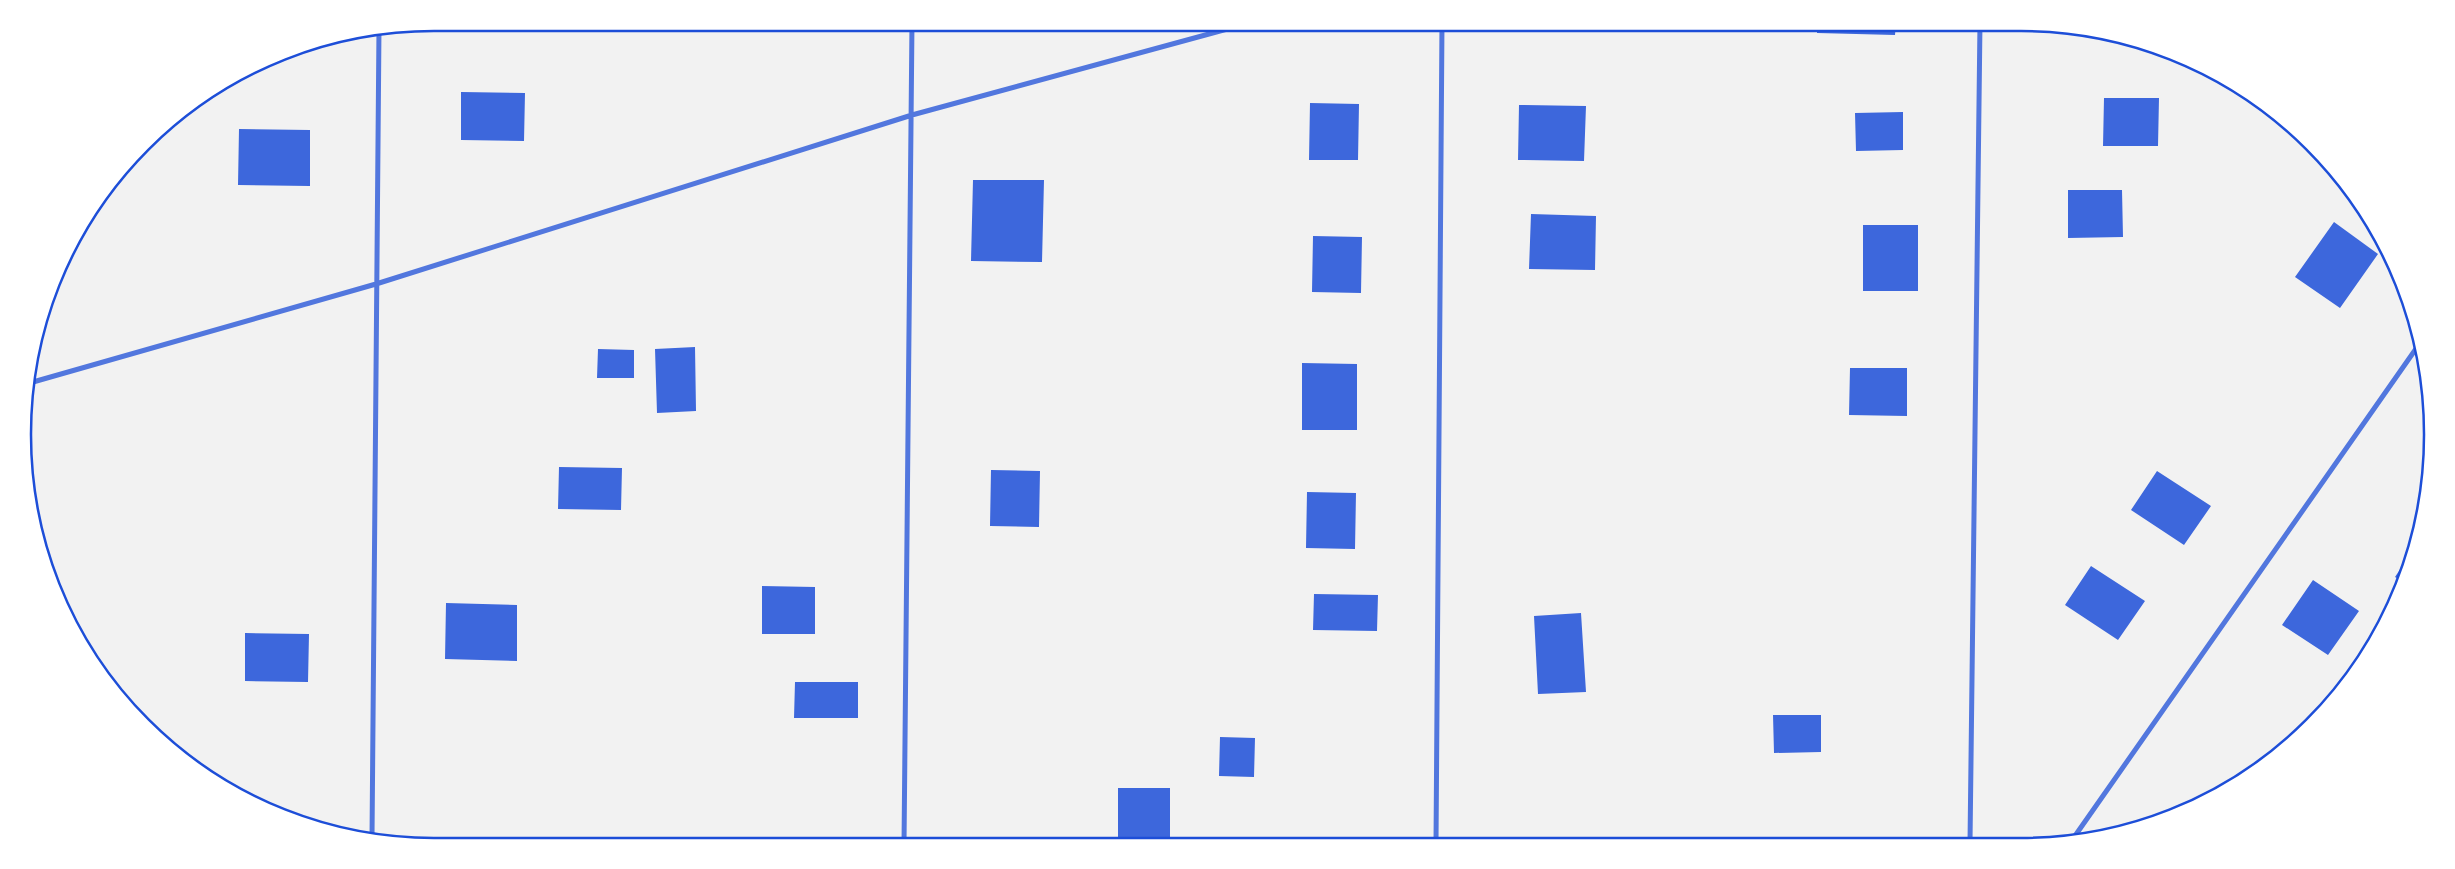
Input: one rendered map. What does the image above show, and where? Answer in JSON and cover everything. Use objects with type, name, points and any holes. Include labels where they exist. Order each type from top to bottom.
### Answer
[{"type":"street","points":[[904,838],[912,31]]},
{"type":"street","points":[[35,381],[376,284],[912,115],[1221,31]]},
{"type":"street","points":[[1436,838],[1442,31]]},
{"type":"street","points":[[1970,838],[1980,31]]},
{"type":"street","points":[[372,832],[379,35]]},
{"type":"street","points":[[2077,833],[2415,350]]},
{"type":"building","points":[[1817,31],[1895,31],[1895,35],[1817,33]]},
{"type":"building","points":[[461,92],[525,93],[524,141],[461,140]]},
{"type":"building","points":[[2104,98],[2159,98],[2158,146],[2103,146]]},
{"type":"building","points":[[1310,103],[1359,104],[1358,160],[1309,160]]},
{"type":"building","points":[[1519,105],[1586,106],[1584,161],[1518,160]]},
{"type":"building","points":[[1903,112],[1903,150],[1856,151],[1855,113]]},
{"type":"building","points":[[239,129],[310,130],[310,186],[238,185]]},
{"type":"building","points":[[973,180],[1044,180],[1042,262],[971,261]]},
{"type":"building","points":[[2068,190],[2122,190],[2123,237],[2068,238]]},
{"type":"building","points":[[1531,214],[1596,216],[1595,270],[1529,269]]},
{"type":"building","points":[[2334,222],[2378,254],[2340,308],[2295,277]]},
{"type":"building","points":[[1863,225],[1918,225],[1918,291],[1863,291]]},
{"type":"building","points":[[1313,236],[1362,237],[1361,293],[1312,292]]},
{"type":"building","points":[[695,347],[696,411],[657,413],[655,349]]},
{"type":"building","points":[[598,349],[634,350],[634,378],[597,378]]},
{"type":"building","points":[[1302,363],[1357,364],[1357,430],[1302,430]]},
{"type":"building","points":[[1850,368],[1907,368],[1907,416],[1849,415]]},
{"type":"building","points":[[559,467],[622,468],[621,510],[558,509]]},
{"type":"building","points":[[991,470],[1040,471],[1039,527],[990,526]]},
{"type":"building","points":[[2157,471],[2211,506],[2184,545],[2131,510]]},
{"type":"building","points":[[1307,492],[1356,493],[1355,549],[1306,548]]},
{"type":"building","points":[[2091,566],[2145,601],[2118,640],[2065,605]]},
{"type":"building","points":[[2313,580],[2359,611],[2328,655],[2282,625]]},
{"type":"building","points":[[762,586],[815,587],[815,634],[762,634]]},
{"type":"building","points":[[1314,594],[1378,595],[1377,631],[1313,630]]},
{"type":"building","points":[[446,603],[517,605],[517,661],[445,659]]},
{"type":"building","points":[[1581,613],[1586,692],[1538,694],[1534,616]]},
{"type":"building","points":[[245,633],[309,634],[308,682],[245,681]]},
{"type":"building","points":[[795,682],[858,682],[858,718],[794,718]]},
{"type":"building","points":[[1773,715],[1821,715],[1821,752],[1774,753]]},
{"type":"building","points":[[1220,737],[1255,738],[1254,777],[1219,776]]},
{"type":"building","points":[[1118,788],[1170,788],[1170,838],[1118,837]]}]
